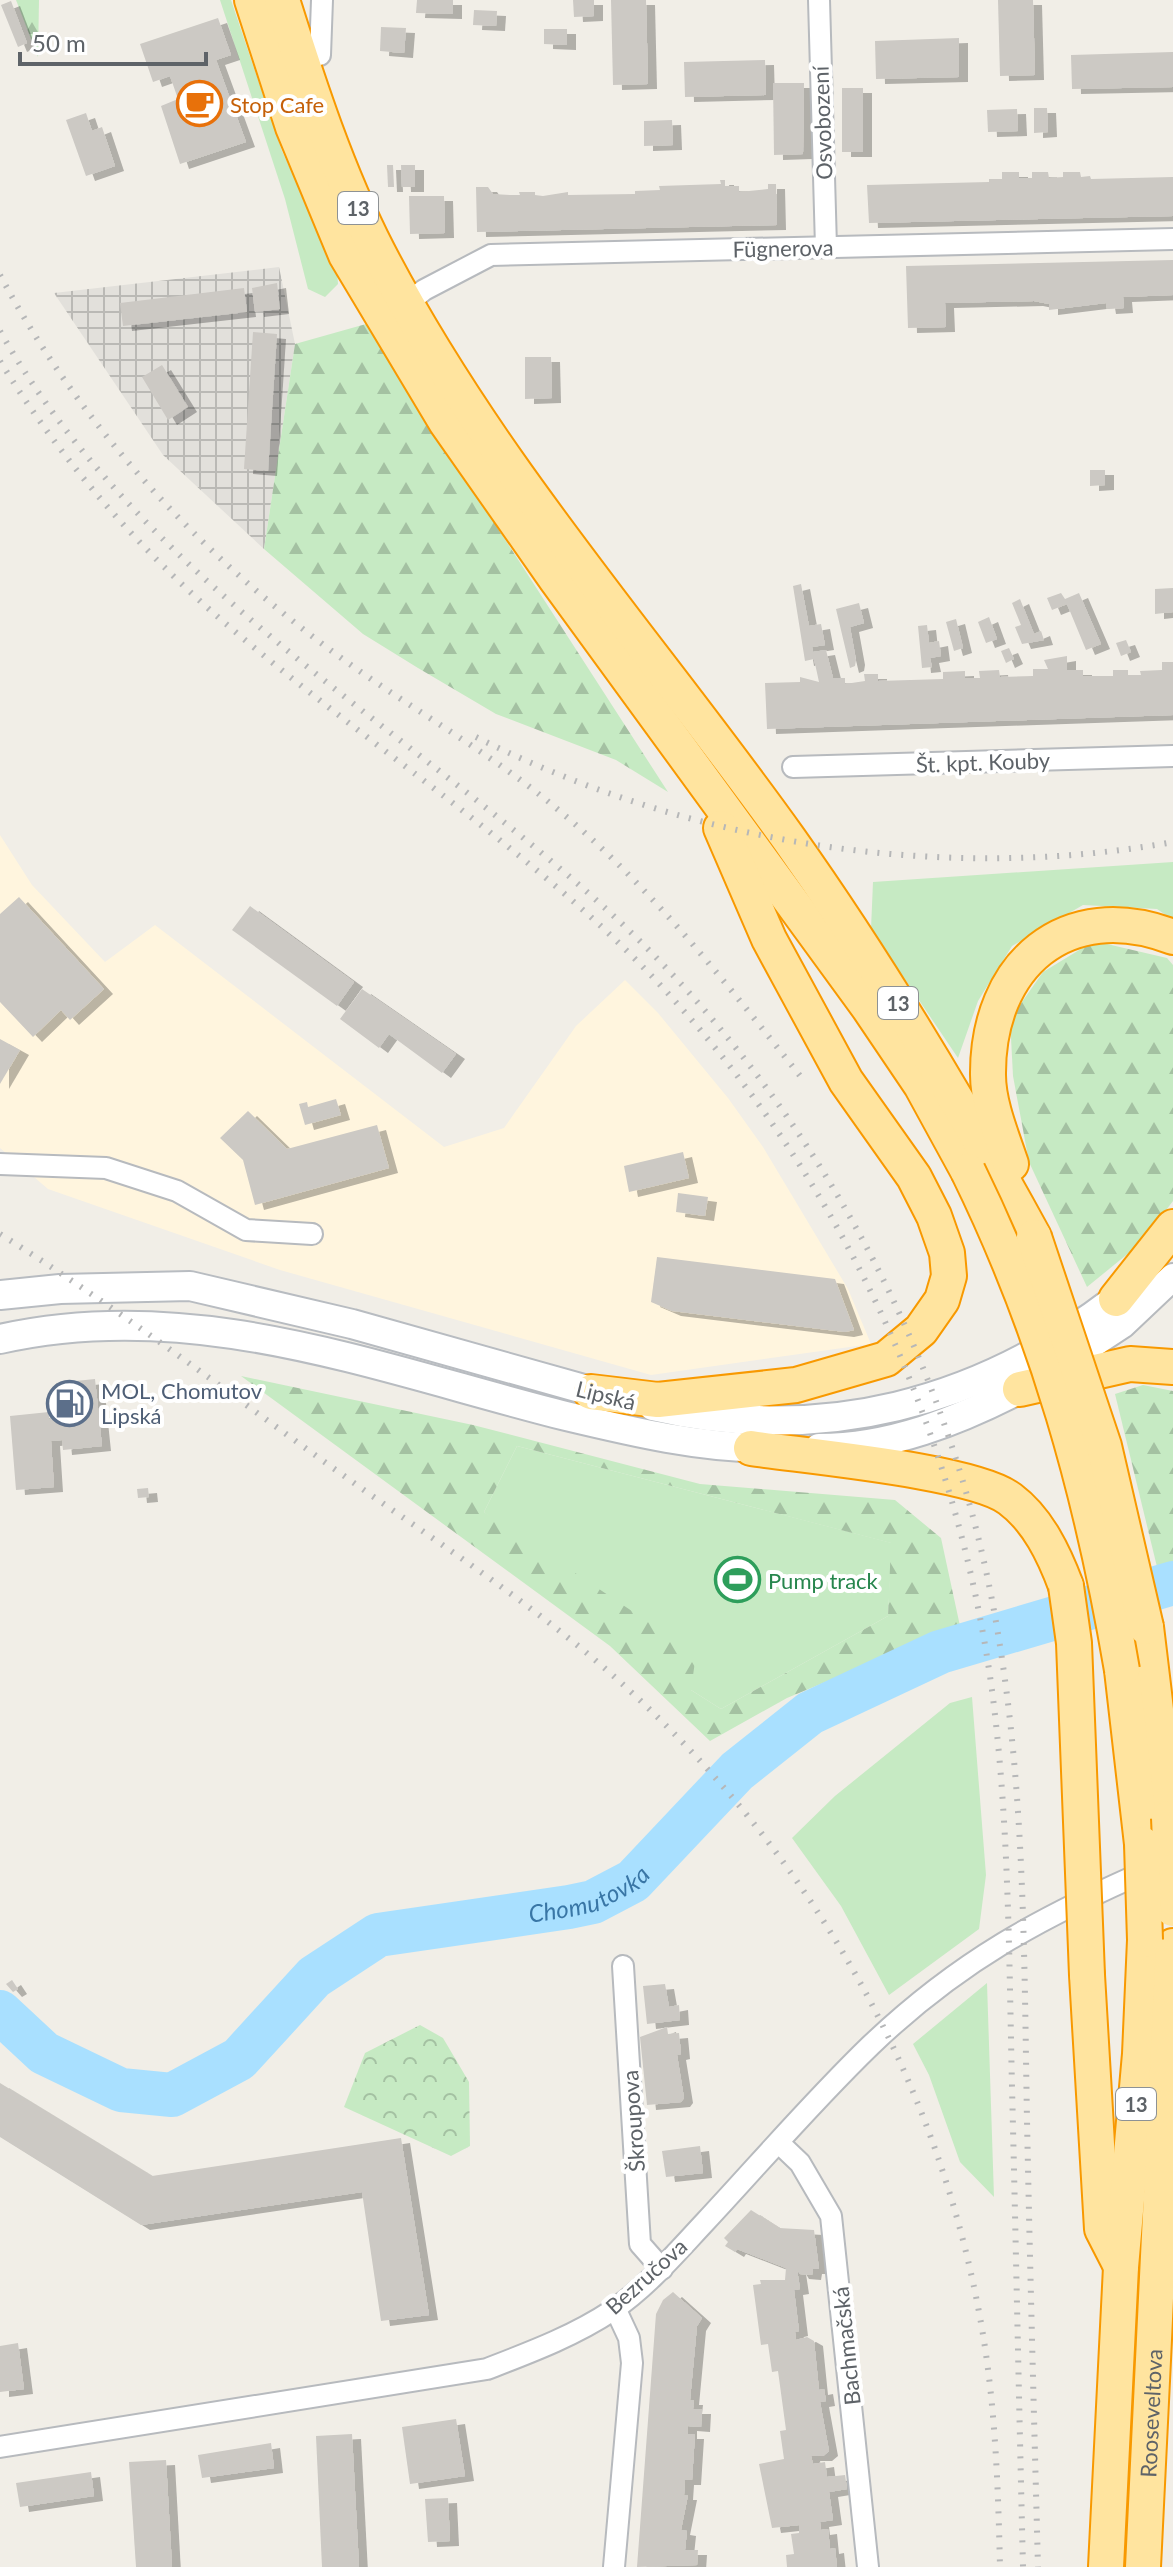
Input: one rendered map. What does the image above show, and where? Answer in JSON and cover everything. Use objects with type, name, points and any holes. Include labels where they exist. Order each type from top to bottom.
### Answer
[{"type":"highway","name":"13","points":[[252,0],[293,127],[346,255],[446,422],[869,1008],[921,1085],[968,1171],[1027,1299],[1073,1438],[1103,1556],[1122,1670],[1142,1844],[1159,1943],[1137,2100],[1121,2267],[1106,2567]]},
{"type":"highway","name":"13","points":[[282,0],[318,116],[377,249],[466,402],[583,569],[789,839],[964,1109],[1034,1237],[1104,1446],[1146,1627],[1169,1818],[1173,1909]]},
{"type":"highway","points":[[591,1392],[658,1400],[796,1385],[886,1359],[921,1330],[942,1300],[949,1276],[947,1253],[934,1216],[914,1177],[846,1081],[769,939],[730,845],[662,723]]},
{"type":"highway","points":[[1034,1237],[999,1130],[988,1078],[991,1032],[1001,1000],[1023,965],[1048,944],[1078,927],[1109,923],[1141,925],[1173,937]]},
{"type":"highway","points":[[1116,1299],[1173,1227]]},
{"type":"highway","points":[[1020,1389],[1130,1364],[1173,1367]]},
{"type":"highway","points":[[751,1448],[914,1472],[973,1484],[1009,1498],[1039,1530],[1056,1560],[1066,1586],[1074,1643],[1087,1975],[1102,2229],[1121,2267]]},
{"type":"highway","points":[[1146,1627],[1173,1668]]},
{"type":"highway","name":"Rooseveltova","points":[[1143,2567],[1161,2165],[1159,1943]]},
{"type":"main road","name":"Lipská","points":[[0,1295],[60,1289],[190,1286],[352,1324],[591,1392],[681,1413],[741,1419],[818,1420],[877,1413],[928,1400],[1028,1358],[1076,1331],[1116,1299]]},
{"type":"main road","name":"Lipská","points":[[0,1339],[118,1324],[192,1326],[352,1356],[633,1432],[751,1448],[826,1448],[887,1440],[938,1427],[1020,1389]]},
{"type":"street","points":[[320,55],[322,0]]},
{"type":"street","name":"Osvobození","points":[[819,0],[826,247]]},
{"type":"street","name":"Fügnerova","points":[[407,304],[424,290],[491,255],[1173,239]]},
{"type":"street","name":"Št. kpt. Kouby","points":[[793,767],[1173,756]]},
{"type":"street","points":[[0,1164],[106,1168],[177,1191],[246,1230],[312,1234]]},
{"type":"street","name":"Lipská","points":[[1116,1299],[1173,1244]]},
{"type":"street","name":"Lipská","points":[[1020,1389],[1084,1352],[1122,1325],[1173,1277]]},
{"type":"street","name":"Bezručova","points":[[0,2447],[487,2369],[553,2344],[615,2308],[662,2269],[872,2044],[975,1960],[1060,1908],[1173,1859]]},
{"type":"street","name":"Škroupova","points":[[623,1966],[640,2244],[662,2269]]},
{"type":"street","name":"Bachmačská","points":[[779,2143],[800,2163],[831,2216],[868,2567]]},
{"type":"street","points":[[614,2567],[632,2363],[629,2338],[615,2308]]},
{"type":"shaded area","points":[[279,267],[295,344],[264,549],[163,455],[54,293]]},
{"type":"shaded area","points":[[0,835],[32,885],[105,962],[155,925],[444,1147],[504,1128],[576,1026],[625,980],[658,1013],[728,1098],[763,1147],[848,1289],[871,1344],[651,1375],[280,1270],[48,1189],[0,1148]]},
{"type":"green space","points":[[16,0],[39,0],[38,57]]},
{"type":"green space","points":[[220,0],[231,0],[282,151],[337,270],[338,284],[325,297],[308,289],[285,199]]},
{"type":"green space","points":[[366,324],[668,792],[616,760],[496,714],[418,668],[363,634],[264,549],[295,344]]},
{"type":"green space","points":[[1173,862],[1173,920],[1157,909],[1083,905],[1012,946],[978,1001],[958,1058],[871,929],[873,882]]},
{"type":"green space","points":[[1094,941],[1167,958],[1173,965],[1173,1201],[1141,1243],[1087,1287],[1029,1162],[1013,1076],[1010,1019],[1043,972]]},
{"type":"green space","points":[[241,1376],[473,1425],[700,1484],[895,1500],[941,1538],[960,1626],[787,1698],[710,1741],[610,1646]],"holes":[[[517,1446],[891,1543],[888,1616],[721,1709],[691,1690],[696,1654],[484,1512]]]},
{"type":"green space","points":[[1143,1385],[1173,1391],[1173,1566],[1158,1571],[1115,1394]]},
{"type":"green space","name":"Pump track","points":[[517,1446],[892,1543],[888,1616],[721,1709],[691,1690],[484,1512]]},
{"type":"green space","points":[[972,1697],[986,1875],[979,1929],[889,1995],[841,1906],[792,1838],[835,1796],[950,1703]]},
{"type":"green space","points":[[987,1983],[994,2197],[960,2162],[929,2075],[913,2044]]},
{"type":"green space","points":[[420,2025],[443,2038],[469,2082],[470,2146],[451,2156],[344,2107],[365,2053]]},
{"type":"building","points":[[417,0],[453,0],[453,14],[416,13]]},
{"type":"building","points":[[573,0],[594,0],[594,16],[574,17]]},
{"type":"building","points":[[611,0],[646,0],[648,84],[613,85]]},
{"type":"building","points":[[998,0],[1033,0],[1035,75],[1000,76]]},
{"type":"building","points":[[11,1],[27,43],[18,47],[1,5]]},
{"type":"building","points":[[474,10],[497,11],[496,26],[473,25]]},
{"type":"building","points":[[218,18],[231,55],[216,60],[246,142],[180,164],[161,106],[178,99],[170,76],[153,82],[140,44]]},
{"type":"building","points":[[381,27],[406,28],[404,53],[380,51]]},
{"type":"building","points":[[544,29],[567,29],[567,45],[544,44]]},
{"type":"building","points":[[959,38],[959,77],[876,79],[875,41]]},
{"type":"building","points":[[1173,52],[1173,87],[1072,89],[1071,55]]},
{"type":"building","points":[[765,60],[766,95],[685,97],[684,62]]},
{"type":"building","points":[[773,83],[804,83],[803,154],[774,155]]},
{"type":"building","points":[[842,88],[863,88],[863,152],[842,152]]},
{"type":"building","points":[[1034,108],[1047,108],[1048,132],[1034,133]]},
{"type":"building","points":[[1017,109],[1018,131],[988,132],[987,110]]},
{"type":"building","points":[[86,113],[92,131],[102,127],[115,166],[86,176],[66,120]]},
{"type":"building","points":[[672,120],[673,145],[644,146],[644,121]]},
{"type":"building","points":[[387,165],[393,165],[394,187],[388,187]]},
{"type":"building","points":[[401,165],[415,165],[415,187],[402,187]]},
{"type":"building","points":[[1002,172],[1019,172],[1019,178],[1032,178],[1032,172],[1048,172],[1049,178],[1063,177],[1063,172],[1080,172],[1081,177],[1090,176],[1091,179],[1173,177],[1173,216],[869,223],[867,185],[989,182],[989,179],[1002,179]]},
{"type":"building","points":[[720,180],[725,180],[725,186],[739,186],[739,192],[768,189],[768,184],[776,184],[777,225],[477,232],[476,187],[488,187],[493,194],[510,195],[520,195],[519,192],[535,192],[535,195],[543,196],[568,192],[568,195],[635,194],[635,191],[660,190],[659,186],[721,184]]},
{"type":"building","points":[[409,196],[444,196],[445,233],[410,234]]},
{"type":"building","points":[[1173,260],[1173,295],[1123,297],[1124,308],[1107,309],[1106,303],[1049,310],[1049,304],[1034,301],[945,303],[946,327],[908,328],[906,266]]},
{"type":"building","points":[[277,283],[280,309],[255,312],[252,288]]},
{"type":"building","points":[[244,288],[247,312],[123,326],[120,303]]},
{"type":"building","points":[[253,332],[277,334],[268,471],[244,469]]},
{"type":"building","points":[[525,357],[551,357],[552,398],[525,399]]},
{"type":"building","points":[[162,365],[188,407],[168,420],[142,377]]},
{"type":"building","points":[[1090,470],[1105,470],[1105,485],[1090,486]]},
{"type":"building","points":[[801,584],[809,626],[821,624],[825,645],[812,647],[813,652],[826,650],[833,678],[845,678],[845,684],[865,681],[864,674],[878,674],[878,681],[943,679],[943,672],[965,671],[965,678],[980,678],[979,671],[999,670],[1000,677],[1033,676],[1033,669],[1048,669],[1044,660],[1067,656],[1067,670],[1083,670],[1083,676],[1113,676],[1113,670],[1128,670],[1128,675],[1141,675],[1140,671],[1162,670],[1162,662],[1173,662],[1173,715],[767,729],[765,683],[800,682],[800,677],[819,682],[814,659],[805,661],[793,586]]},
{"type":"building","points":[[1173,588],[1173,612],[1155,614],[1155,589]]},
{"type":"building","points":[[1061,593],[1065,599],[1079,593],[1101,644],[1086,650],[1067,604],[1052,610],[1047,598]]},
{"type":"building","points":[[1020,599],[1034,634],[1041,631],[1044,640],[1022,644],[1015,627],[1021,625],[1012,603]]},
{"type":"building","points":[[859,603],[864,623],[850,627],[856,660],[855,666],[850,668],[836,609]]},
{"type":"building","points":[[989,617],[997,639],[986,643],[978,622]]},
{"type":"building","points":[[956,619],[963,648],[954,651],[946,622]]},
{"type":"building","points":[[927,625],[929,643],[939,641],[941,656],[930,658],[932,667],[922,668],[918,626]]},
{"type":"building","points":[[1126,640],[1131,652],[1121,656],[1116,643]]},
{"type":"building","points":[[1009,648],[1014,659],[1006,663],[1001,651]]},
{"type":"building","points":[[19,897],[104,989],[70,1020],[61,1010],[33,1037],[0,1002],[0,914]]},
{"type":"building","points":[[250,906],[354,982],[337,1006],[232,930]]},
{"type":"building","points":[[362,989],[456,1054],[442,1073],[389,1034],[379,1048],[340,1019]]},
{"type":"building","points":[[0,1039],[20,1050],[0,1084]]},
{"type":"building","points":[[336,1099],[341,1115],[305,1125],[299,1104],[307,1102],[308,1107]]},
{"type":"building","points":[[248,1111],[287,1149],[377,1125],[389,1168],[255,1205],[243,1160],[220,1138]]},
{"type":"building","points":[[683,1152],[689,1178],[629,1192],[624,1166]]},
{"type":"building","points":[[678,1193],[708,1197],[705,1216],[676,1212]]},
{"type":"building","points":[[657,1257],[835,1279],[854,1330],[845,1332],[672,1311],[651,1302]]},
{"type":"building","points":[[95,1379],[102,1446],[63,1450],[62,1440],[51,1441],[54,1487],[16,1490],[10,1416],[49,1412],[49,1419],[60,1418],[56,1383]]},
{"type":"building","points":[[148,1488],[149,1497],[138,1498],[137,1489]]},
{"type":"building","points":[[12,1980],[18,1989],[13,1992],[6,1984]]},
{"type":"building","points":[[665,1984],[669,2007],[679,2005],[680,2020],[647,2024],[643,1986]]},
{"type":"building","points":[[667,2027],[668,2034],[679,2033],[681,2054],[677,2055],[684,2098],[681,2102],[647,2105],[640,2037]]},
{"type":"building","points":[[0,2083],[152,2176],[401,2138],[429,2315],[381,2321],[362,2192],[141,2225],[0,2137]]},
{"type":"building","points":[[700,2146],[703,2173],[666,2177],[662,2151]]},
{"type":"building","points":[[751,2210],[779,2228],[814,2230],[819,2269],[813,2269],[812,2275],[800,2274],[797,2269],[800,2289],[794,2290],[799,2331],[795,2332],[796,2340],[807,2337],[814,2341],[819,2390],[824,2389],[826,2401],[820,2402],[829,2451],[823,2456],[811,2456],[813,2464],[825,2462],[827,2477],[845,2475],[847,2489],[829,2492],[833,2520],[820,2522],[821,2530],[828,2529],[830,2549],[835,2548],[837,2567],[787,2567],[786,2555],[794,2554],[791,2534],[799,2533],[799,2525],[772,2528],[759,2464],[784,2459],[780,2431],[786,2430],[778,2371],[772,2372],[768,2344],[761,2345],[753,2285],[761,2284],[760,2280],[785,2280],[786,2268],[725,2246],[728,2242],[724,2238]]},
{"type":"building","points":[[673,2292],[702,2318],[697,2326],[690,2400],[694,2400],[693,2409],[702,2409],[701,2427],[688,2426],[688,2434],[695,2434],[692,2480],[685,2480],[684,2495],[688,2495],[681,2530],[687,2531],[685,2550],[698,2550],[697,2565],[637,2567],[656,2314],[663,2300]]},
{"type":"building","points":[[18,2343],[24,2389],[0,2392],[0,2346]]},
{"type":"building","points":[[456,2419],[465,2476],[410,2484],[402,2427]]},
{"type":"building","points":[[352,2434],[359,2567],[322,2567],[316,2436]]},
{"type":"building","points":[[271,2443],[274,2468],[202,2478],[198,2455]]},
{"type":"building","points":[[166,2460],[172,2567],[136,2567],[129,2462]]},
{"type":"building","points":[[91,2472],[94,2496],[20,2507],[16,2483]]},
{"type":"building","points":[[448,2498],[450,2541],[428,2542],[425,2499]]},
{"type":"waterway","name":"Chomutovka","points":[[0,2012],[44,2053],[121,2090],[172,2095],[239,2059],[314,1977],[378,1935],[593,1902],[633,1881],[737,1771],[810,1713],[940,1652],[1173,1583]]},
{"type":"railway","points":[[0,275],[33,332],[108,438],[195,534],[292,620],[371,679],[509,772],[596,843],[690,941],[805,1082]]},
{"type":"railway","points":[[0,331],[57,418],[123,497],[195,570],[273,639],[595,899],[670,972],[739,1052],[801,1137],[856,1228],[903,1322],[943,1420],[974,1520],[996,1622],[1013,1746],[1024,1933],[1038,2567]]},
{"type":"railway","points":[[0,361],[72,465],[127,529],[187,589],[264,656],[547,879],[592,918],[671,997],[743,1083],[806,1175],[861,1272],[908,1374],[945,1480],[974,1588],[993,1698],[1007,1892],[1023,2567]]},
{"type":"railway","points":[[476,737],[557,774],[641,804],[728,828],[816,845],[906,855],[995,858],[1085,854],[1173,842]]},
{"type":"railway","points":[[0,1234],[132,1323],[563,1634],[630,1691],[695,1755],[754,1823],[807,1896],[855,1973],[896,2053],[931,2137],[958,2223],[979,2312],[995,2439],[1000,2567]]},
{"type":"place","name":"Stop Cafe","points":[[199,104]]},
{"type":"place","name":"MOL, Chomutov Lipská","points":[[70,1403]]},
{"type":"place","name":"Pump track","points":[[737,1580]]}]
